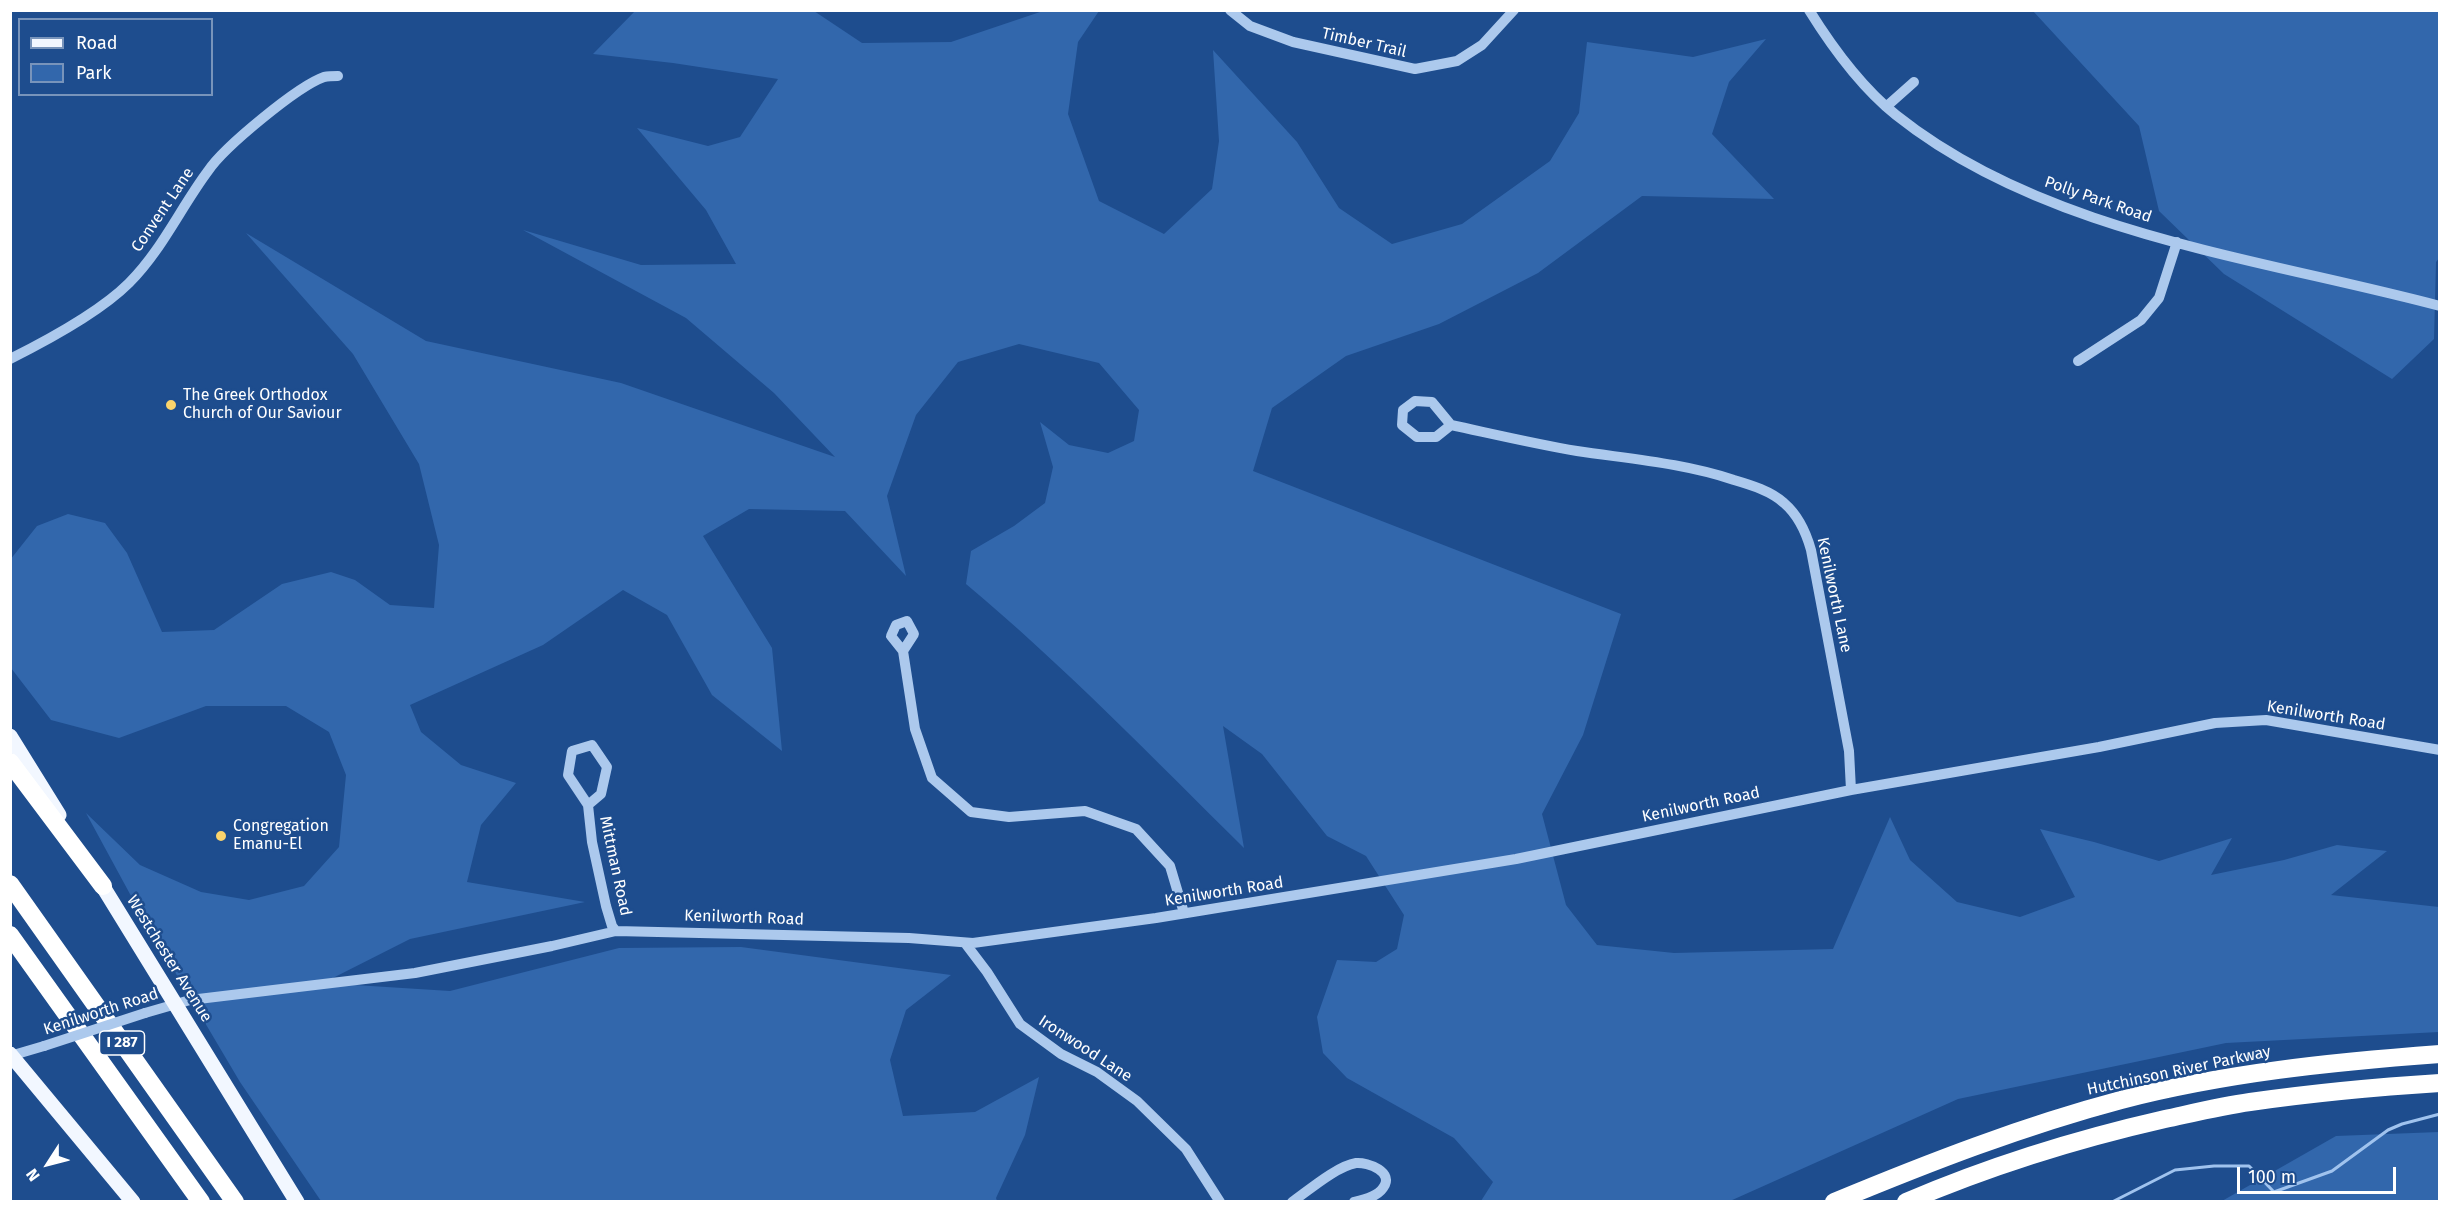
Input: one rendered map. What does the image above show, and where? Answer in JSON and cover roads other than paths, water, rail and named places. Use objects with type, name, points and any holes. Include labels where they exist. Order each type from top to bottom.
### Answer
[{"type":"highway","points":[[10,762],[103,886]]},
{"type":"highway","name":"I 287","points":[[10,884],[235,1202]]},
{"type":"highway","name":"I 287","points":[[10,935],[201,1202]]},
{"type":"highway","name":"Hutchinson River Parkway","points":[[1834,1202],[1955,1153],[2032,1126],[2122,1100],[2244,1074],[2344,1061],[2439,1054]]},
{"type":"highway","points":[[1906,1202],[1940,1187],[2039,1153],[2160,1120],[2248,1102],[2359,1089],[2439,1083]]},
{"type":"main road","name":"Westchester Avenue","points":[[10,736],[297,1202]]},
{"type":"main road","points":[[11,1055],[133,1202]]},
{"type":"street","name":"Timber Trail","points":[[1230,10],[1250,26],[1293,42],[1416,69],[1458,62],[1482,45],[1514,10]]},
{"type":"street","name":"Polly Park Road","points":[[1809,10],[1843,59],[1887,106],[1927,137],[1992,177],[2083,214],[2176,242],[2439,306]]},
{"type":"street","name":"Convent Lane","points":[[10,359],[57,334],[128,284],[171,229],[209,169],[258,122],[292,96],[317,80],[327,76],[338,76]]},
{"type":"street","points":[[1887,106],[1914,82]]},
{"type":"street","points":[[2078,361],[2141,320],[2159,298],[2176,242]]},
{"type":"street","points":[[1415,401],[1432,402],[1451,425],[1436,437],[1417,437],[1402,425],[1403,410],[1415,401]]},
{"type":"street","name":"Kenilworth Lane","points":[[1451,425],[1576,450],[1667,462],[1747,484],[1783,502],[1794,514],[1806,534],[1811,550],[1849,751],[1851,790]]},
{"type":"street","points":[[903,651],[915,729],[932,778],[970,812],[1009,817],[1085,811],[1136,828],[1170,866],[1184,913]]},
{"type":"street","name":"Kenilworth Road","points":[[11,1055],[190,1000],[415,973],[616,931],[909,938],[965,943],[1184,913],[1516,859],[1851,790],[2090,748],[2215,723],[2266,720],[2439,750]]},
{"type":"street","name":"Mittman Road","points":[[588,805],[601,794],[607,767],[592,745],[573,751],[568,775],[588,805],[591,842],[606,906],[612,926],[616,931]]},
{"type":"street","name":"Ironwood Lane","points":[[965,943],[987,972],[1020,1024],[1061,1054],[1096,1072],[1137,1101],[1186,1149],[1220,1202]]},
{"type":"street","points":[[1292,1202],[1344,1167],[1357,1163],[1370,1164],[1379,1168],[1384,1176],[1383,1190],[1354,1202]]},
{"type":"waterway","points":[[2112,1202],[2175,1170],[2214,1166],[2249,1166],[2274,1192],[2332,1171],[2388,1130],[2440,1114]]},
{"type":"place","name":"The Greek Orthodox Church of Our Saviour","points":[[171,405]]},
{"type":"place","name":"Congregation Emanu-El","points":[[221,836]]}]
